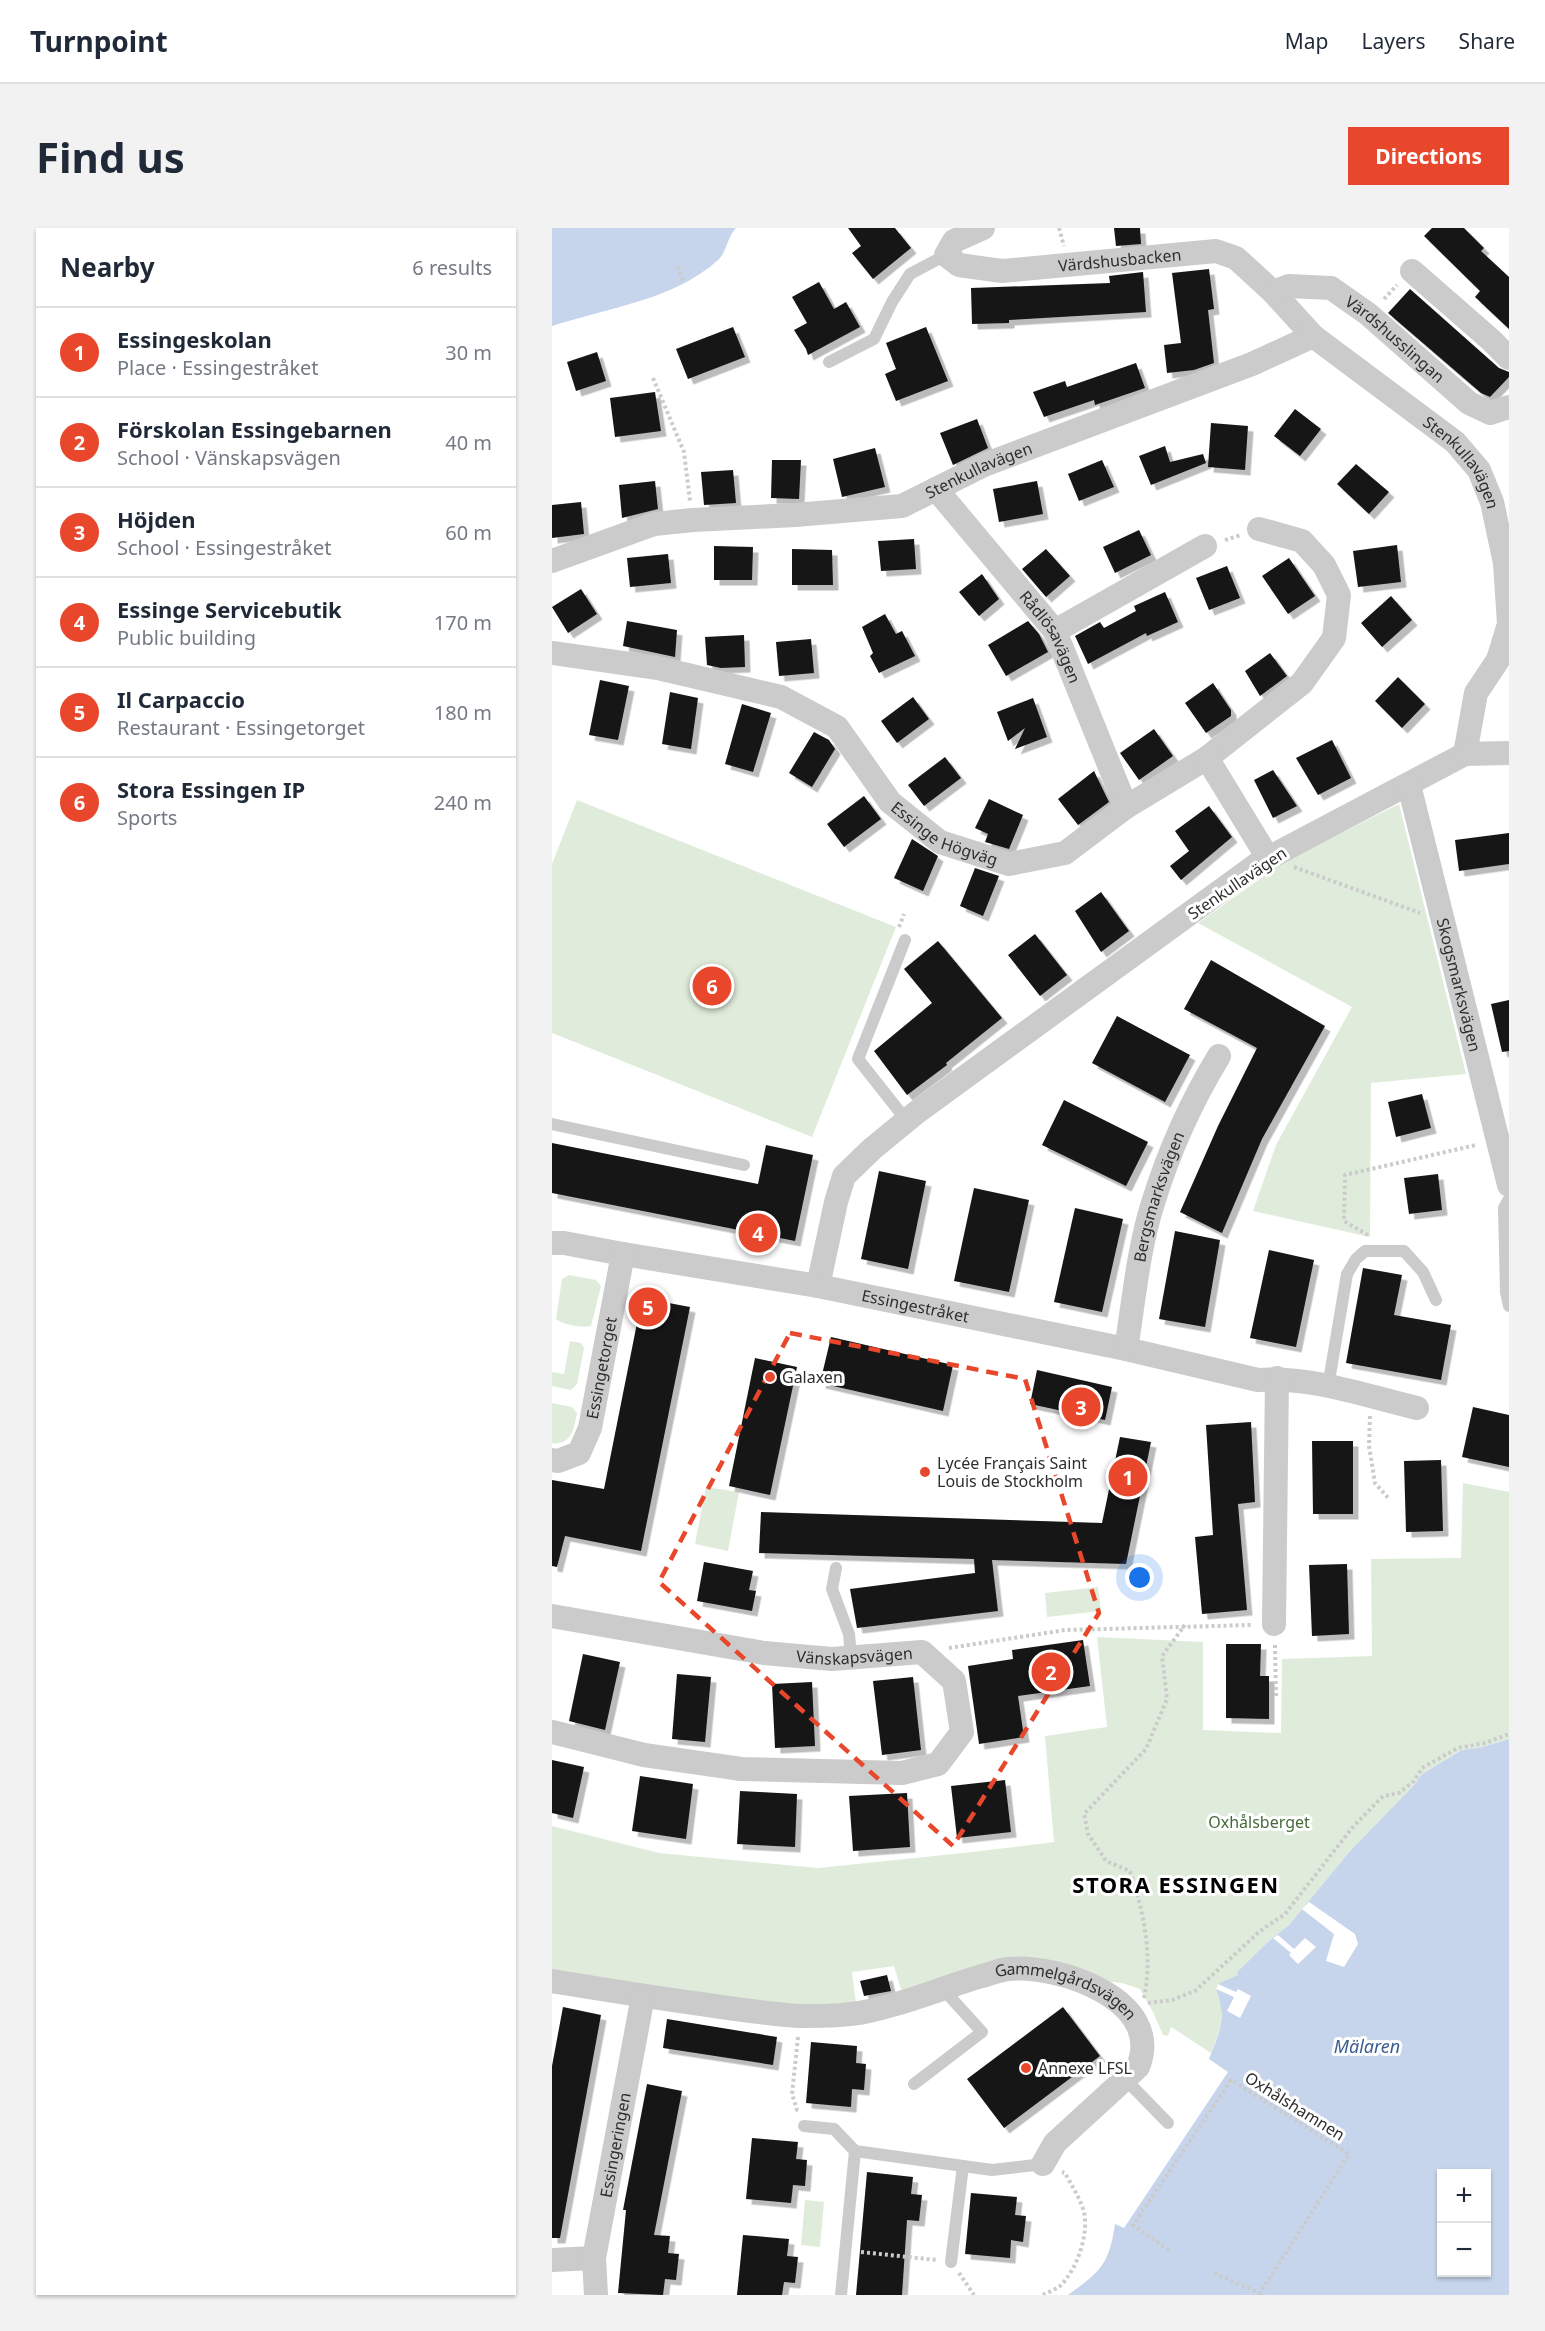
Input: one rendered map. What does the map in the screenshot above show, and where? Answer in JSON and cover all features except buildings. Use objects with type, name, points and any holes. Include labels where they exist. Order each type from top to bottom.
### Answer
[{"type":"street","points":[[946,255],[954,241],[983,228]]},
{"type":"street","name":"Värdshusbacken","points":[[946,255],[959,265],[1002,271],[1216,251],[1236,258],[1273,292],[1313,336]]},
{"type":"street","points":[[1412,271],[1509,358]]},
{"type":"street","name":"Värdshusslingan","points":[[1273,292],[1289,286],[1331,288],[1368,314],[1469,404],[1490,413],[1509,407]]},
{"type":"street","name":"Stenkullavägen","points":[[552,561],[654,524],[795,516],[902,506],[984,465],[1252,364],[1313,336],[1455,442],[1479,470],[1492,502],[1505,563],[1509,624],[1498,660],[1476,693],[1465,754],[1268,858],[907,1121],[872,1149],[844,1176],[836,1202],[818,1286]]},
{"type":"street","name":"Rådlösavägen","points":[[936,489],[1055,631],[1126,807]]},
{"type":"street","name":"Essinge Högväg","points":[[552,653],[658,668],[781,697],[837,728],[890,802],[940,842],[1009,864],[1065,853],[1126,807],[1207,758],[1302,683],[1334,638],[1339,595],[1324,565],[1302,541],[1259,529]]},
{"type":"street","points":[[1055,631],[1205,546]]},
{"type":"street","points":[[1465,754],[1509,753]]},
{"type":"street","points":[[1207,758],[1268,858]]},
{"type":"street","name":"Skogsmarksvägen","points":[[1409,784],[1509,1185]]},
{"type":"street","name":"Bergsmarksvägen","points":[[1126,1349],[1140,1260],[1152,1204],[1196,1093],[1219,1056]]},
{"type":"street","name":"Essingestråket","points":[[552,1243],[564,1243],[818,1286],[1126,1349],[1258,1380],[1277,1378],[1328,1387],[1418,1408]]},
{"type":"street","name":"Essingetorget","points":[[552,1460],[558,1461],[579,1453],[590,1428],[623,1254]]},
{"type":"street","points":[[1274,1624],[1277,1378]]},
{"type":"street","name":"Vänskapsvägen","points":[[552,1616],[764,1653],[832,1659],[922,1652],[954,1682],[962,1732],[938,1764],[902,1773],[741,1769],[644,1755],[552,1732]]},
{"type":"street","name":"Gammelgårdsvägen","points":[[553,1986],[801,2016],[837,2015],[877,2010],[1008,1969],[1045,1971],[1067,1977],[1110,1996],[1129,2011],[1142,2035],[1142,2056],[1138,2067],[1055,2143],[1043,2164]]},
{"type":"street","name":"Essingeringen","points":[[596,2295],[594,2258],[643,1996]]},
{"type":"street","points":[[552,2260],[594,2258]]},
{"type":"lane","points":[[829,362],[874,339],[892,302],[910,274],[946,255]]},
{"type":"lane","points":[[905,940],[858,1059],[907,1121]]},
{"type":"lane","points":[[552,1124],[744,1165]]},
{"type":"lane","points":[[1509,1198],[1504,1208],[1506,1292],[1509,1306]]},
{"type":"lane","points":[[1328,1387],[1347,1274],[1356,1259],[1365,1251],[1404,1251],[1423,1272],[1436,1300]]},
{"type":"lane","points":[[836,1568],[832,1589],[849,1634],[851,1657]]},
{"type":"lane","points":[[914,2084],[982,2032],[942,1988]]},
{"type":"lane","points":[[1125,2079],[1168,2123]]},
{"type":"lane","points":[[804,2126],[834,2129],[855,2151],[992,2170],[1043,2164]]},
{"type":"lane","points":[[841,2295],[855,2151]]},
{"type":"lane","points":[[951,2262],[963,2166]]},
{"type":"path","points":[[1059,228],[1064,245]]},
{"type":"path","points":[[678,266],[684,283]]},
{"type":"path","points":[[1368,314],[1412,271]]},
{"type":"path","points":[[653,378],[684,452],[693,520]]},
{"type":"path","points":[[1205,546],[1259,529]]},
{"type":"path","points":[[1268,858],[1443,921]]},
{"type":"path","points":[[898,928],[904,914]]},
{"type":"path","points":[[1365,1251],[1370,1237],[1344,1221],[1345,1175],[1498,1140]]},
{"type":"path","points":[[1371,1397],[1369,1446],[1375,1483],[1390,1500]]},
{"type":"path","points":[[922,1652],[1065,1630],[1274,1624],[1276,1697]]},
{"type":"path","points":[[1185,1625],[1162,1656],[1167,1699],[1146,1749],[1084,1814],[1088,1834],[1106,1861],[1130,1871],[1138,1896],[1148,1941],[1147,1984],[1143,2002],[1151,2004],[1162,2002],[1195,1991],[1260,1930],[1285,1914],[1337,1846],[1383,1796],[1399,1793],[1414,1781],[1422,1768],[1458,1748],[1485,1743],[1509,1734]]},
{"type":"path","points":[[792,2094],[801,2016]]},
{"type":"path","name":"Oxhålshamnen","points":[[1169,2250],[1133,2225],[1231,2080],[1349,2154],[1260,2293],[1213,2272]]},
{"type":"path","points":[[1043,2164],[1065,2173],[1078,2196],[1084,2213],[1085,2234],[1078,2258],[1060,2286],[1043,2295]]},
{"type":"path","points":[[845,2250],[951,2262],[974,2295]]},
{"type":"highlighted area","points":[[790,1333],[1025,1379],[1099,1613],[953,1846],[659,1582]]},
{"type":"green space","points":[[577,800],[896,927],[812,1137],[552,1033],[552,864]]},
{"type":"green space","points":[[1399,804],[1466,1074],[1371,1083],[1370,1237],[1253,1211],[1276,1145],[1352,1007],[1198,923],[1282,863]]},
{"type":"green space","points":[[569,1275],[596,1280],[601,1286],[591,1326],[573,1326],[556,1319],[562,1279]]},
{"type":"green space","points":[[570,1341],[581,1343],[584,1348],[577,1384],[571,1390],[552,1386],[552,1372],[564,1374]]},
{"type":"green space","points":[[552,1403],[572,1407],[577,1413],[571,1435],[559,1443],[552,1443]]},
{"type":"green space","name":"Oxhålsberget","points":[[1463,1483],[1509,1492],[1509,1739],[1462,1750],[1422,1774],[1350,1851],[1289,1925],[1237,1972],[1238,1975],[1216,1989],[1221,2007],[1221,2022],[1211,2053],[1171,2027],[1168,2036],[1163,2035],[1140,1989],[1122,1983],[1094,1980],[1069,1970],[902,1993],[894,1966],[852,1972],[856,2003],[804,2006],[641,1988],[552,1970],[552,1826],[659,1853],[818,1868],[1054,1842],[1045,1736],[1107,1727],[1097,1637],[1203,1642],[1203,1730],[1281,1733],[1282,1659],[1372,1656],[1371,1559],[1461,1558]]},
{"type":"green space","points":[[706,1487],[739,1492],[728,1551],[695,1544]]},
{"type":"green space","points":[[1098,1587],[1101,1611],[1047,1617],[1045,1593]]},
{"type":"green space","points":[[805,2200],[824,2202],[820,2247],[801,2245]]},
{"type":"water","points":[[552,228],[736,228],[718,260],[681,285],[639,301],[552,326]]},
{"type":"water","name":"Mälaren","points":[[1509,1739],[1509,2295],[1068,2295],[1088,2280],[1101,2266],[1110,2249],[1115,2224],[1124,2228],[1228,2072],[1209,2059],[1222,2017],[1216,1989],[1218,1984],[1238,1975],[1237,1972],[1289,1925],[1350,1851],[1422,1774],[1462,1750]]},
{"type":"pier","points":[[1309,1902],[1355,1934],[1358,1944],[1344,1967],[1326,1961],[1334,1934],[1302,1909]]},
{"type":"pier","points":[[1278,1935],[1294,1949],[1305,1938],[1316,1947],[1298,1964],[1289,1955],[1291,1953],[1273,1938]]},
{"type":"pier","points":[[1218,1984],[1236,1992],[1238,1989],[1251,1996],[1240,2018],[1227,2011],[1234,1997],[1216,1989]]},
{"type":"place","name":"Stora Essingen IP","points":[[712,986]]},
{"type":"place","name":"Essinge Servicebutik","points":[[758,1233]]},
{"type":"place","name":"Il Carpaccio","points":[[648,1307]]},
{"type":"place","name":"Galaxen","points":[[770,1377]]},
{"type":"place","name":"Höjden","points":[[1081,1407]]},
{"type":"place","name":"Lycée Français Saint Louis de Stockholm","points":[[925,1472]]},
{"type":"place","name":"Essingeskolan","points":[[1128,1477]]},
{"type":"place","name":"Förskolan Essingebarnen","points":[[1051,1672]]},
{"type":"place","name":"Annexe LFSL","points":[[1026,2068]]},
{"type":"district","name":"STORA ESSINGEN","points":[[1176,1884]]}]
